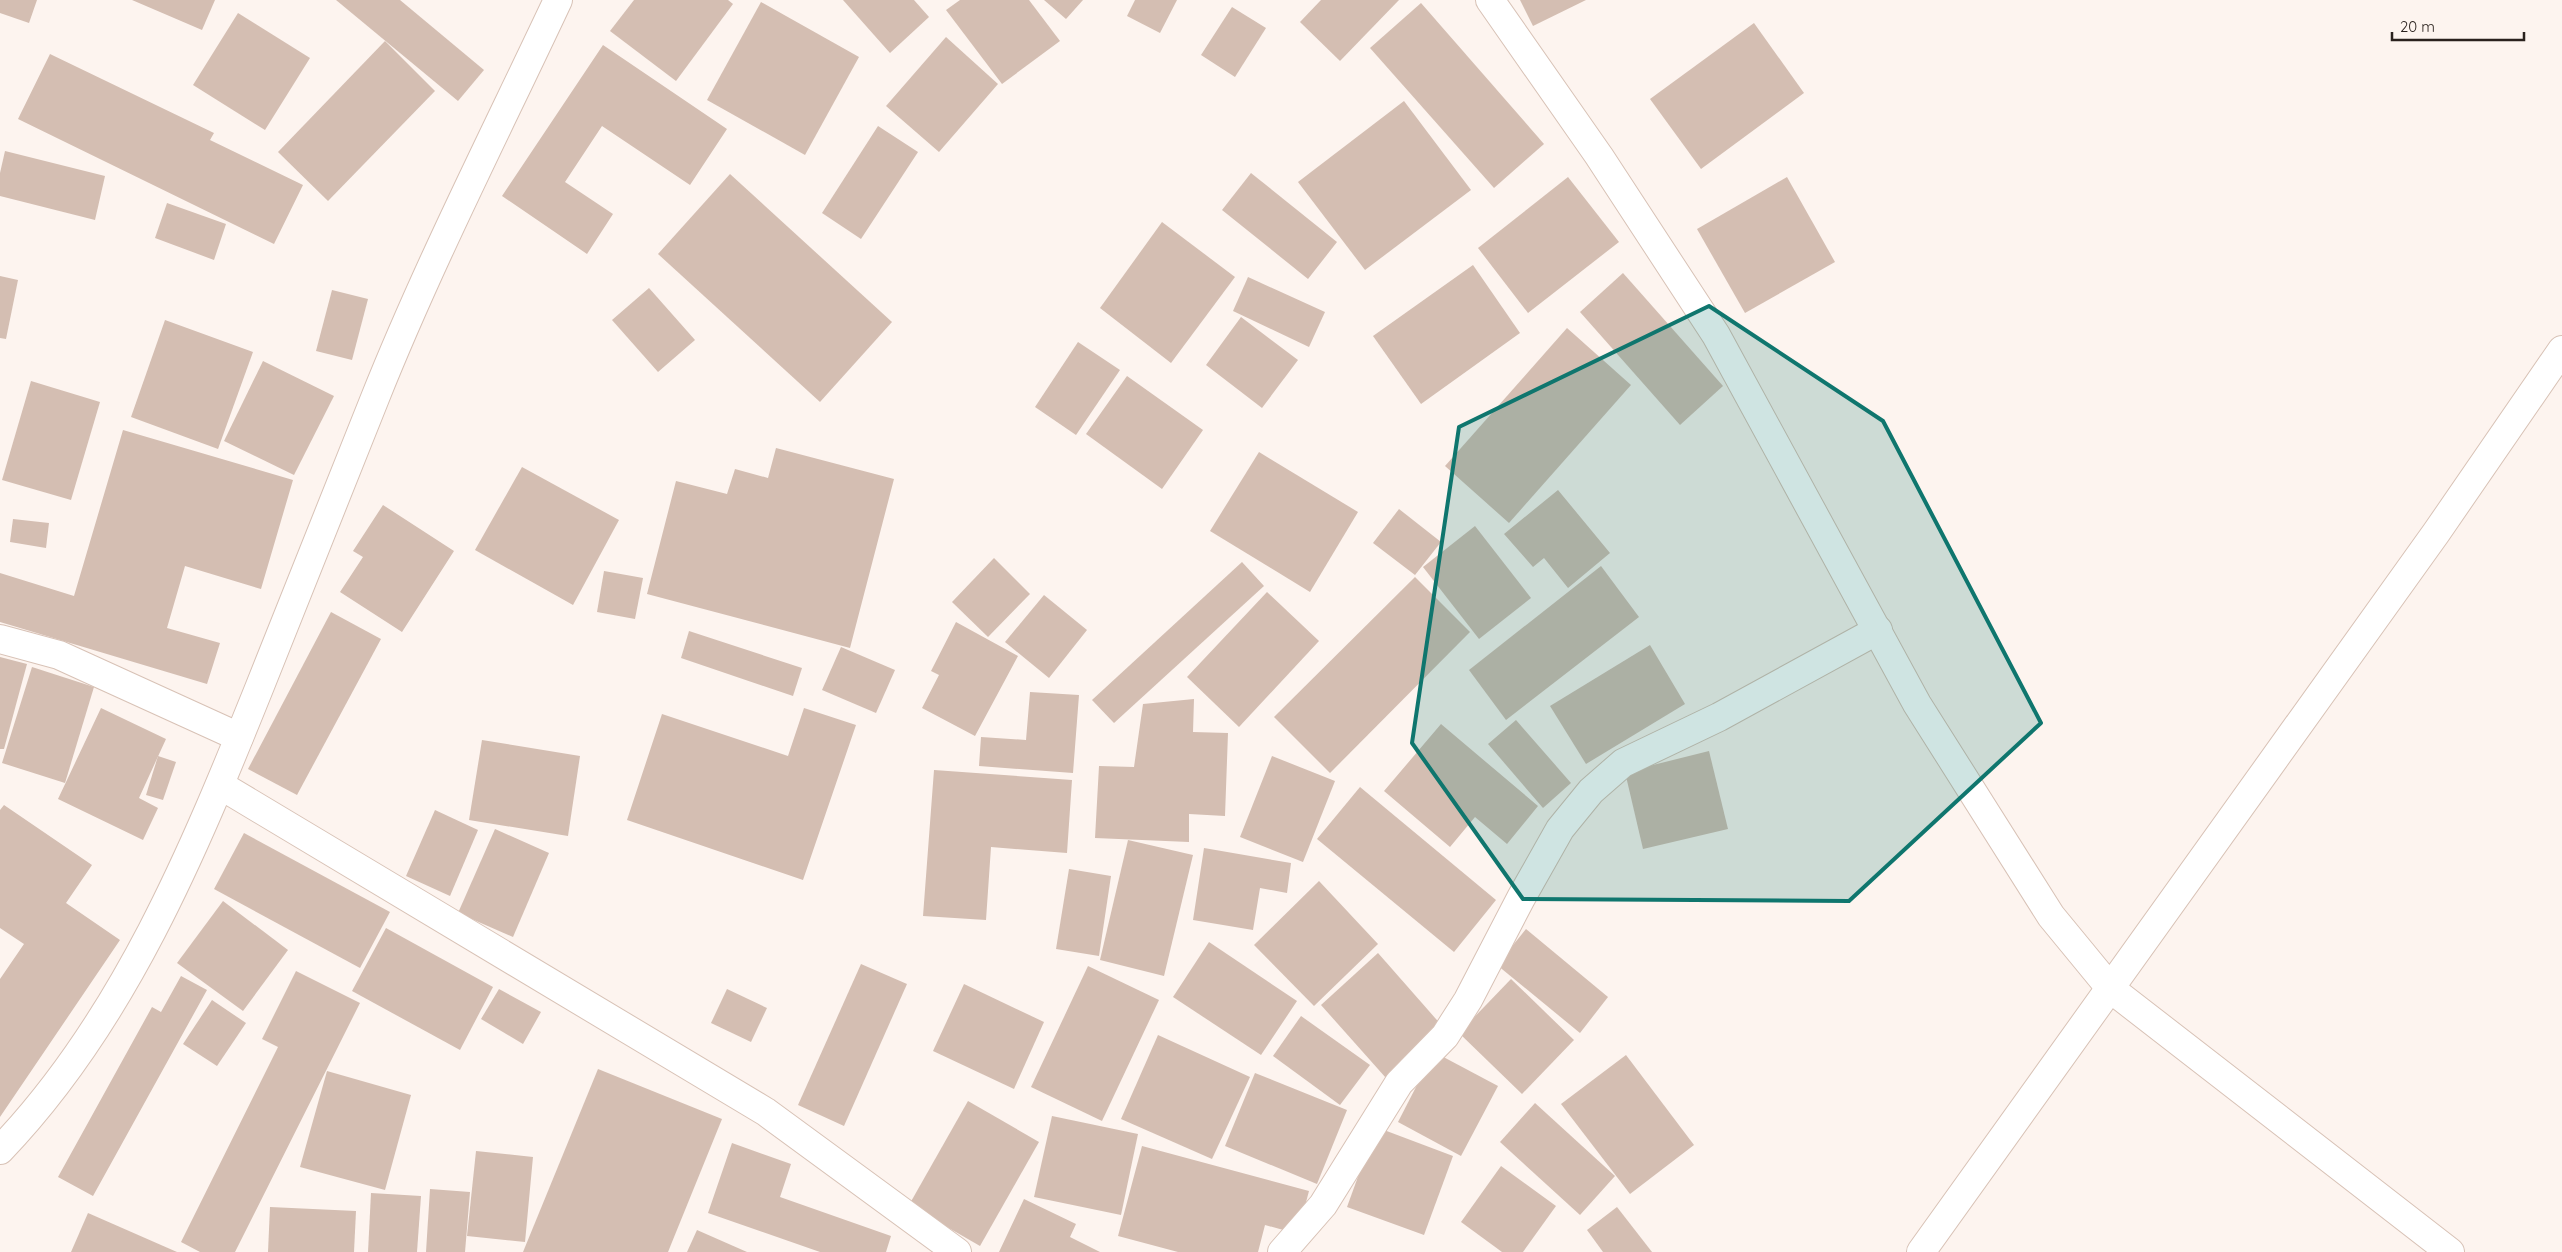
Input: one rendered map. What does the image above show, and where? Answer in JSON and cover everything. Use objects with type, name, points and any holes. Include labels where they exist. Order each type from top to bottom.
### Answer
[{"type":"street","points":[[0,1150],[28,1121],[86,1044],[161,913],[220,785],[404,327],[558,0]]},
{"type":"street","points":[[1490,0],[1600,156],[1716,336],[1878,630],[1916,704],[2051,916],[2111,989],[2450,1252]]},
{"type":"street","points":[[1921,1252],[2436,533],[2562,350]]},
{"type":"street","points":[[1282,1252],[1322,1205],[1399,1083],[1445,1036],[1468,1000],[1521,898],[1560,829],[1591,791],[1623,763],[1719,718],[1878,630]]},
{"type":"street","points":[[0,638],[58,655],[240,736]]},
{"type":"street","points":[[220,785],[766,1112],[957,1252]]},
{"type":"highlighted area","points":[[1709,306],[1883,421],[2041,723],[1849,901],[1523,899],[1412,743],[1459,427]]},
{"type":"building","points":[[0,0],[37,0],[29,23],[0,13]]},
{"type":"building","points":[[132,0],[215,0],[202,30]]},
{"type":"building","points":[[336,0],[400,0],[484,70],[458,101]]},
{"type":"building","points":[[634,0],[728,0],[733,4],[676,81],[610,31]]},
{"type":"building","points":[[843,0],[914,0],[929,17],[890,53]]},
{"type":"building","points":[[960,0],[1029,0],[1060,41],[1002,84],[946,10]]},
{"type":"building","points":[[1044,0],[1083,0],[1066,19]]},
{"type":"building","points":[[1135,0],[1177,0],[1160,33],[1127,16]]},
{"type":"building","points":[[1321,0],[1399,0],[1340,61],[1300,22]]},
{"type":"building","points":[[1520,0],[1586,0],[1533,26]]},
{"type":"building","points":[[761,2],[859,57],[805,155],[707,100]]},
{"type":"building","points":[[1421,3],[1544,144],[1494,188],[1370,48]]},
{"type":"building","points":[[1232,7],[1266,28],[1235,77],[1201,55]]},
{"type":"building","points":[[238,13],[310,58],[265,130],[193,85]]},
{"type":"building","points":[[1754,23],[1804,93],[1701,169],[1650,99]]},
{"type":"building","points":[[946,37],[998,84],[939,152],[886,106]]},
{"type":"building","points":[[385,41],[435,91],[328,201],[278,152]]},
{"type":"building","points":[[603,45],[727,129],[690,185],[602,126],[565,182],[613,214],[587,254],[502,196]]},
{"type":"building","points":[[50,54],[214,133],[210,140],[303,185],[274,244],[18,119]]},
{"type":"building","points":[[1404,101],[1471,190],[1365,270],[1298,182]]},
{"type":"building","points":[[878,126],[918,152],[861,239],[822,213]]},
{"type":"building","points":[[5,151],[105,176],[95,220],[0,196],[0,173]]},
{"type":"building","points":[[1251,173],[1337,242],[1308,279],[1222,210]]},
{"type":"building","points":[[730,174],[892,322],[820,402],[658,254]]},
{"type":"building","points":[[1568,177],[1619,242],[1528,313],[1478,248]]},
{"type":"building","points":[[1787,177],[1835,262],[1745,313],[1697,229]]},
{"type":"building","points":[[167,203],[226,224],[214,260],[155,238]]},
{"type":"building","points":[[1162,222],[1235,277],[1171,363],[1100,308]]},
{"type":"building","points":[[1473,265],[1520,333],[1421,404],[1373,336]]},
{"type":"building","points":[[1623,273],[1723,386],[1680,425],[1580,312]]},
{"type":"building","points":[[0,276],[18,280],[6,339],[0,338]]},
{"type":"building","points":[[1248,277],[1325,312],[1309,347],[1233,311]]},
{"type":"building","points":[[649,288],[695,340],[658,372],[612,320]]},
{"type":"building","points":[[332,290],[368,299],[352,360],[316,351]]},
{"type":"building","points":[[1241,317],[1298,360],[1262,408],[1206,365]]},
{"type":"building","points":[[165,320],[253,352],[218,449],[131,417]]},
{"type":"building","points":[[1567,328],[1631,385],[1509,523],[1445,466]]},
{"type":"building","points":[[1078,342],[1120,370],[1076,435],[1035,407]]},
{"type":"building","points":[[263,361],[334,396],[294,475],[224,441]]},
{"type":"building","points":[[1127,376],[1203,430],[1162,489],[1086,434]]},
{"type":"building","points":[[31,381],[100,402],[71,500],[2,480]]},
{"type":"building","points":[[123,430],[293,480],[261,589],[185,566],[167,628],[220,643],[207,684],[0,622],[0,573],[74,596]]},
{"type":"building","points":[[776,448],[894,479],[850,648],[647,594],[676,481],[727,494],[735,469],[768,478]]},
{"type":"building","points":[[1259,452],[1358,512],[1310,592],[1210,531]]},
{"type":"building","points":[[522,467],[619,520],[573,605],[475,550]]},
{"type":"building","points":[[1558,490],[1610,553],[1568,588],[1544,558],[1533,567],[1504,534]]},
{"type":"building","points":[[383,505],[454,551],[402,632],[340,592],[363,557],[353,551]]},
{"type":"building","points":[[1399,509],[1441,542],[1415,575],[1373,543]]},
{"type":"building","points":[[13,519],[49,523],[46,548],[10,542]]},
{"type":"building","points":[[1475,526],[1531,598],[1479,639],[1423,567]]},
{"type":"building","points":[[994,558],[1030,594],[988,637],[952,602]]},
{"type":"building","points":[[1242,562],[1264,586],[1114,723],[1092,700]]},
{"type":"building","points":[[1601,566],[1639,617],[1506,720],[1469,670]]},
{"type":"building","points":[[604,571],[643,578],[635,619],[597,612]]},
{"type":"building","points":[[1415,577],[1470,632],[1330,773],[1274,717]]},
{"type":"building","points":[[1267,592],[1319,641],[1239,727],[1187,677]]},
{"type":"building","points":[[1044,595],[1087,630],[1049,678],[1005,642]]},
{"type":"building","points":[[331,612],[381,639],[297,795],[248,769]]},
{"type":"building","points":[[956,622],[1018,656],[975,736],[922,708],[939,675],[931,671]]},
{"type":"building","points":[[689,631],[802,668],[793,696],[681,658]]},
{"type":"building","points":[[1650,645],[1685,704],[1586,764],[1550,706]]},
{"type":"building","points":[[841,647],[895,670],[876,713],[822,690]]},
{"type":"building","points":[[0,657],[27,664],[4,749],[0,749]]},
{"type":"building","points":[[32,667],[94,687],[65,783],[2,763]]},
{"type":"building","points":[[1030,692],[1079,695],[1073,773],[979,766],[981,737],[1026,740]]},
{"type":"building","points":[[1194,699],[1193,732],[1228,733],[1225,816],[1189,814],[1189,842],[1095,838],[1099,766],[1134,767],[1143,704]]},
{"type":"building","points":[[101,708],[166,739],[139,798],[158,808],[143,840],[58,799]]},
{"type":"building","points":[[804,708],[856,725],[803,880],[627,820],[662,714],[788,756]]},
{"type":"building","points":[[1516,720],[1571,783],[1543,808],[1488,744]]},
{"type":"building","points":[[1441,724],[1538,806],[1507,844],[1475,817],[1450,847],[1384,791]]},
{"type":"building","points":[[482,740],[580,756],[568,836],[469,820]]},
{"type":"building","points":[[1709,751],[1728,829],[1643,849],[1625,772]]},
{"type":"building","points":[[158,756],[176,762],[163,800],[146,795]]},
{"type":"building","points":[[1272,756],[1335,781],[1303,862],[1240,837]]},
{"type":"building","points":[[934,770],[1072,780],[1067,853],[991,847],[986,920],[923,916]]},
{"type":"building","points":[[1360,787],[1496,900],[1454,952],[1317,839]]},
{"type":"building","points":[[4,805],[92,865],[66,903],[120,940],[0,1117],[0,979],[24,944],[0,928],[0,810]]},
{"type":"building","points":[[435,810],[478,830],[450,896],[406,876]]},
{"type":"building","points":[[495,829],[549,853],[513,937],[458,913]]},
{"type":"building","points":[[244,833],[390,912],[360,968],[214,889]]},
{"type":"building","points":[[1128,840],[1193,855],[1164,976],[1100,960]]},
{"type":"building","points":[[1204,848],[1291,863],[1287,893],[1260,888],[1253,930],[1193,920]]},
{"type":"building","points":[[1069,869],[1111,876],[1099,956],[1056,949]]},
{"type":"building","points":[[1319,881],[1378,944],[1314,1006],[1254,945]]},
{"type":"building","points":[[223,901],[288,950],[243,1011],[177,963]]},
{"type":"building","points":[[386,928],[493,987],[460,1050],[352,991]]},
{"type":"building","points":[[1526,929],[1608,997],[1580,1033],[1497,965]]},
{"type":"building","points":[[1209,942],[1297,1001],[1261,1055],[1173,997]]},
{"type":"building","points":[[1378,953],[1443,1027],[1386,1078],[1321,1005]]},
{"type":"building","points":[[861,964],[907,984],[844,1126],[798,1105]]},
{"type":"building","points":[[1088,966],[1159,1000],[1102,1121],[1031,1087]]},
{"type":"building","points":[[296,971],[360,1003],[235,1252],[200,1252],[181,1242],[278,1047],[262,1039]]},
{"type":"building","points":[[181,976],[207,990],[93,1196],[58,1177],[152,1007],[161,1012]]},
{"type":"building","points":[[1511,979],[1574,1040],[1522,1094],[1459,1033]]},
{"type":"building","points":[[964,984],[1044,1022],[1014,1089],[933,1051]]},
{"type":"building","points":[[499,989],[541,1012],[523,1044],[481,1019]]},
{"type":"building","points":[[727,989],[767,1008],[751,1042],[711,1023]]},
{"type":"building","points":[[212,1000],[246,1023],[217,1066],[183,1044]]},
{"type":"building","points":[[1301,1016],[1370,1065],[1340,1105],[1273,1056]]},
{"type":"building","points":[[1158,1035],[1250,1077],[1212,1159],[1121,1119]]},
{"type":"building","points":[[1434,1052],[1498,1086],[1461,1156],[1398,1122]]},
{"type":"building","points":[[1626,1055],[1694,1145],[1630,1194],[1561,1104]]},
{"type":"building","points":[[598,1069],[722,1119],[668,1252],[523,1252]]},
{"type":"building","points":[[327,1071],[411,1095],[385,1190],[300,1167]]},
{"type":"building","points":[[1255,1073],[1347,1110],[1317,1184],[1225,1146]]},
{"type":"building","points":[[968,1101],[1039,1142],[980,1246],[909,1205]]},
{"type":"building","points":[[1535,1103],[1615,1176],[1580,1215],[1500,1142]]},
{"type":"building","points":[[1052,1116],[1138,1134],[1121,1215],[1034,1197]]},
{"type":"building","points":[[1376,1127],[1453,1156],[1424,1235],[1347,1207]]},
{"type":"building","points":[[732,1143],[791,1164],[780,1197],[891,1236],[886,1252],[820,1252],[708,1213]]},
{"type":"building","points":[[1142,1146],[1309,1191],[1301,1221],[1287,1231],[1265,1225],[1258,1252],[1178,1252],[1118,1236]]},
{"type":"building","points":[[476,1151],[533,1157],[525,1242],[467,1236]]},
{"type":"building","points":[[1501,1166],[1556,1206],[1523,1252],[1502,1252],[1461,1222]]},
{"type":"building","points":[[430,1189],[470,1192],[465,1252],[426,1252]]},
{"type":"building","points":[[371,1193],[421,1196],[417,1252],[368,1252]]},
{"type":"building","points":[[1024,1199],[1076,1224],[1070,1237],[1100,1252],[999,1252]]},
{"type":"building","points":[[270,1207],[356,1211],[354,1252],[268,1252]]},
{"type":"building","points":[[1617,1207],[1652,1252],[1603,1252],[1587,1230]]},
{"type":"building","points":[[88,1213],[177,1252],[71,1252]]},
{"type":"building","points":[[697,1230],[747,1252],[687,1252]]}]
